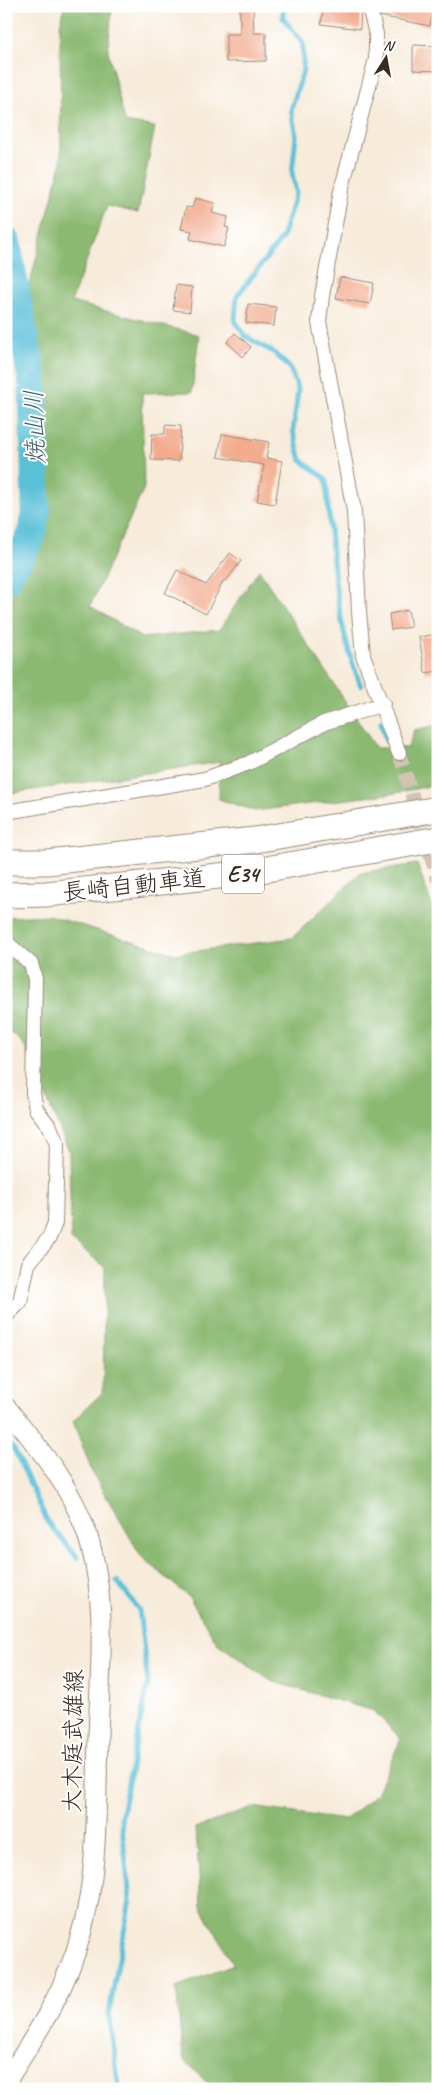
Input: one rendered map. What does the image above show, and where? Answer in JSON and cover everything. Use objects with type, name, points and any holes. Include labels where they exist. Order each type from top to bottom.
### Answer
[{"type":"highway","name":"長崎自動車道","points":[[6,862],[47,862],[255,840],[438,809]]},
{"type":"highway","name":"長崎自動車道","points":[[6,895],[46,894],[238,874],[438,839]]},
{"type":"main road","name":"大木庭武雄線","points":[[6,1407],[67,1486],[88,1536],[98,1583],[100,1637],[96,1833],[91,1885],[82,1934],[64,1984],[6,2082]]},
{"type":"street","points":[[368,6],[376,34],[376,59],[341,191],[319,322],[354,511],[359,612],[364,655],[399,753]]},
{"type":"street","points":[[6,812],[205,779],[249,763],[324,723],[383,704]]},
{"type":"street","points":[[6,942],[31,964],[35,979],[33,1093],[36,1109],[50,1127],[57,1144],[55,1223],[49,1238],[28,1264],[20,1302],[6,1316]]},
{"type":"green space","points":[[64,6],[112,6],[108,51],[125,122],[155,127],[138,213],[107,206],[71,302],[199,335],[192,392],[142,393],[144,488],[90,606],[142,638],[219,630],[259,570],[376,748],[408,748],[414,730],[438,725],[438,784],[396,793],[255,811],[219,799],[220,762],[6,794],[6,607],[41,534],[41,359],[28,290],[61,164],[60,26]]},
{"type":"green space","points":[[417,864],[438,923],[438,2089],[213,2089],[183,2058],[176,1987],[234,1965],[201,1907],[196,1828],[252,1807],[345,1820],[376,1794],[401,1739],[374,1711],[271,1681],[217,1643],[189,1597],[141,1556],[92,1472],[73,1421],[103,1392],[105,1267],[71,1240],[69,1151],[23,1043],[6,1028],[6,917],[48,915],[175,954],[292,938],[360,873]]},
{"type":"building","points":[[240,6],[253,6],[254,33],[266,33],[266,61],[226,62],[226,34],[240,34]]},
{"type":"building","points":[[324,6],[355,6],[355,8],[361,9],[360,29],[321,24]]},
{"type":"building","points":[[378,6],[434,6],[430,26],[380,16]]},
{"type":"building","points":[[413,45],[438,46],[438,71],[413,70]]},
{"type":"building","points":[[195,198],[215,203],[212,213],[228,217],[225,227],[229,228],[224,247],[190,239],[192,231],[181,229],[186,207],[192,208]]},
{"type":"building","points":[[340,277],[374,283],[370,304],[336,298]]},
{"type":"building","points":[[176,285],[192,287],[190,312],[173,310]]},
{"type":"building","points":[[248,304],[276,307],[274,326],[246,323]]},
{"type":"building","points":[[235,333],[251,347],[243,357],[227,342]]},
{"type":"building","points":[[165,425],[181,426],[179,461],[151,460],[152,434],[165,434]]},
{"type":"building","points":[[222,434],[269,442],[266,458],[282,461],[275,504],[257,501],[264,465],[218,457]]},
{"type":"building","points":[[230,553],[241,561],[226,581],[224,580],[206,614],[165,593],[177,570],[206,585]]},
{"type":"building","points":[[408,610],[411,627],[391,630],[389,614]]},
{"type":"building","points":[[438,634],[438,671],[425,673],[419,637]]},
{"type":"waterway","points":[[283,6],[283,18],[303,43],[303,71],[291,110],[296,136],[292,173],[296,192],[282,238],[237,296],[235,321],[245,336],[273,352],[290,368],[298,390],[293,431],[301,460],[326,479],[340,610],[345,636],[361,686]]},
{"type":"waterway","name":"焼山川","points":[[6,241],[33,384],[36,513],[32,535],[6,579]]},
{"type":"waterway","points":[[381,722],[386,741]]},
{"type":"waterway","points":[[6,1441],[15,1451],[48,1523],[78,1558]]},
{"type":"waterway","points":[[117,1581],[139,1610],[148,1684],[121,1818],[130,1900],[109,2012],[119,2089]]},
{"type":"tunnel","points":[[399,753],[438,880]]}]
